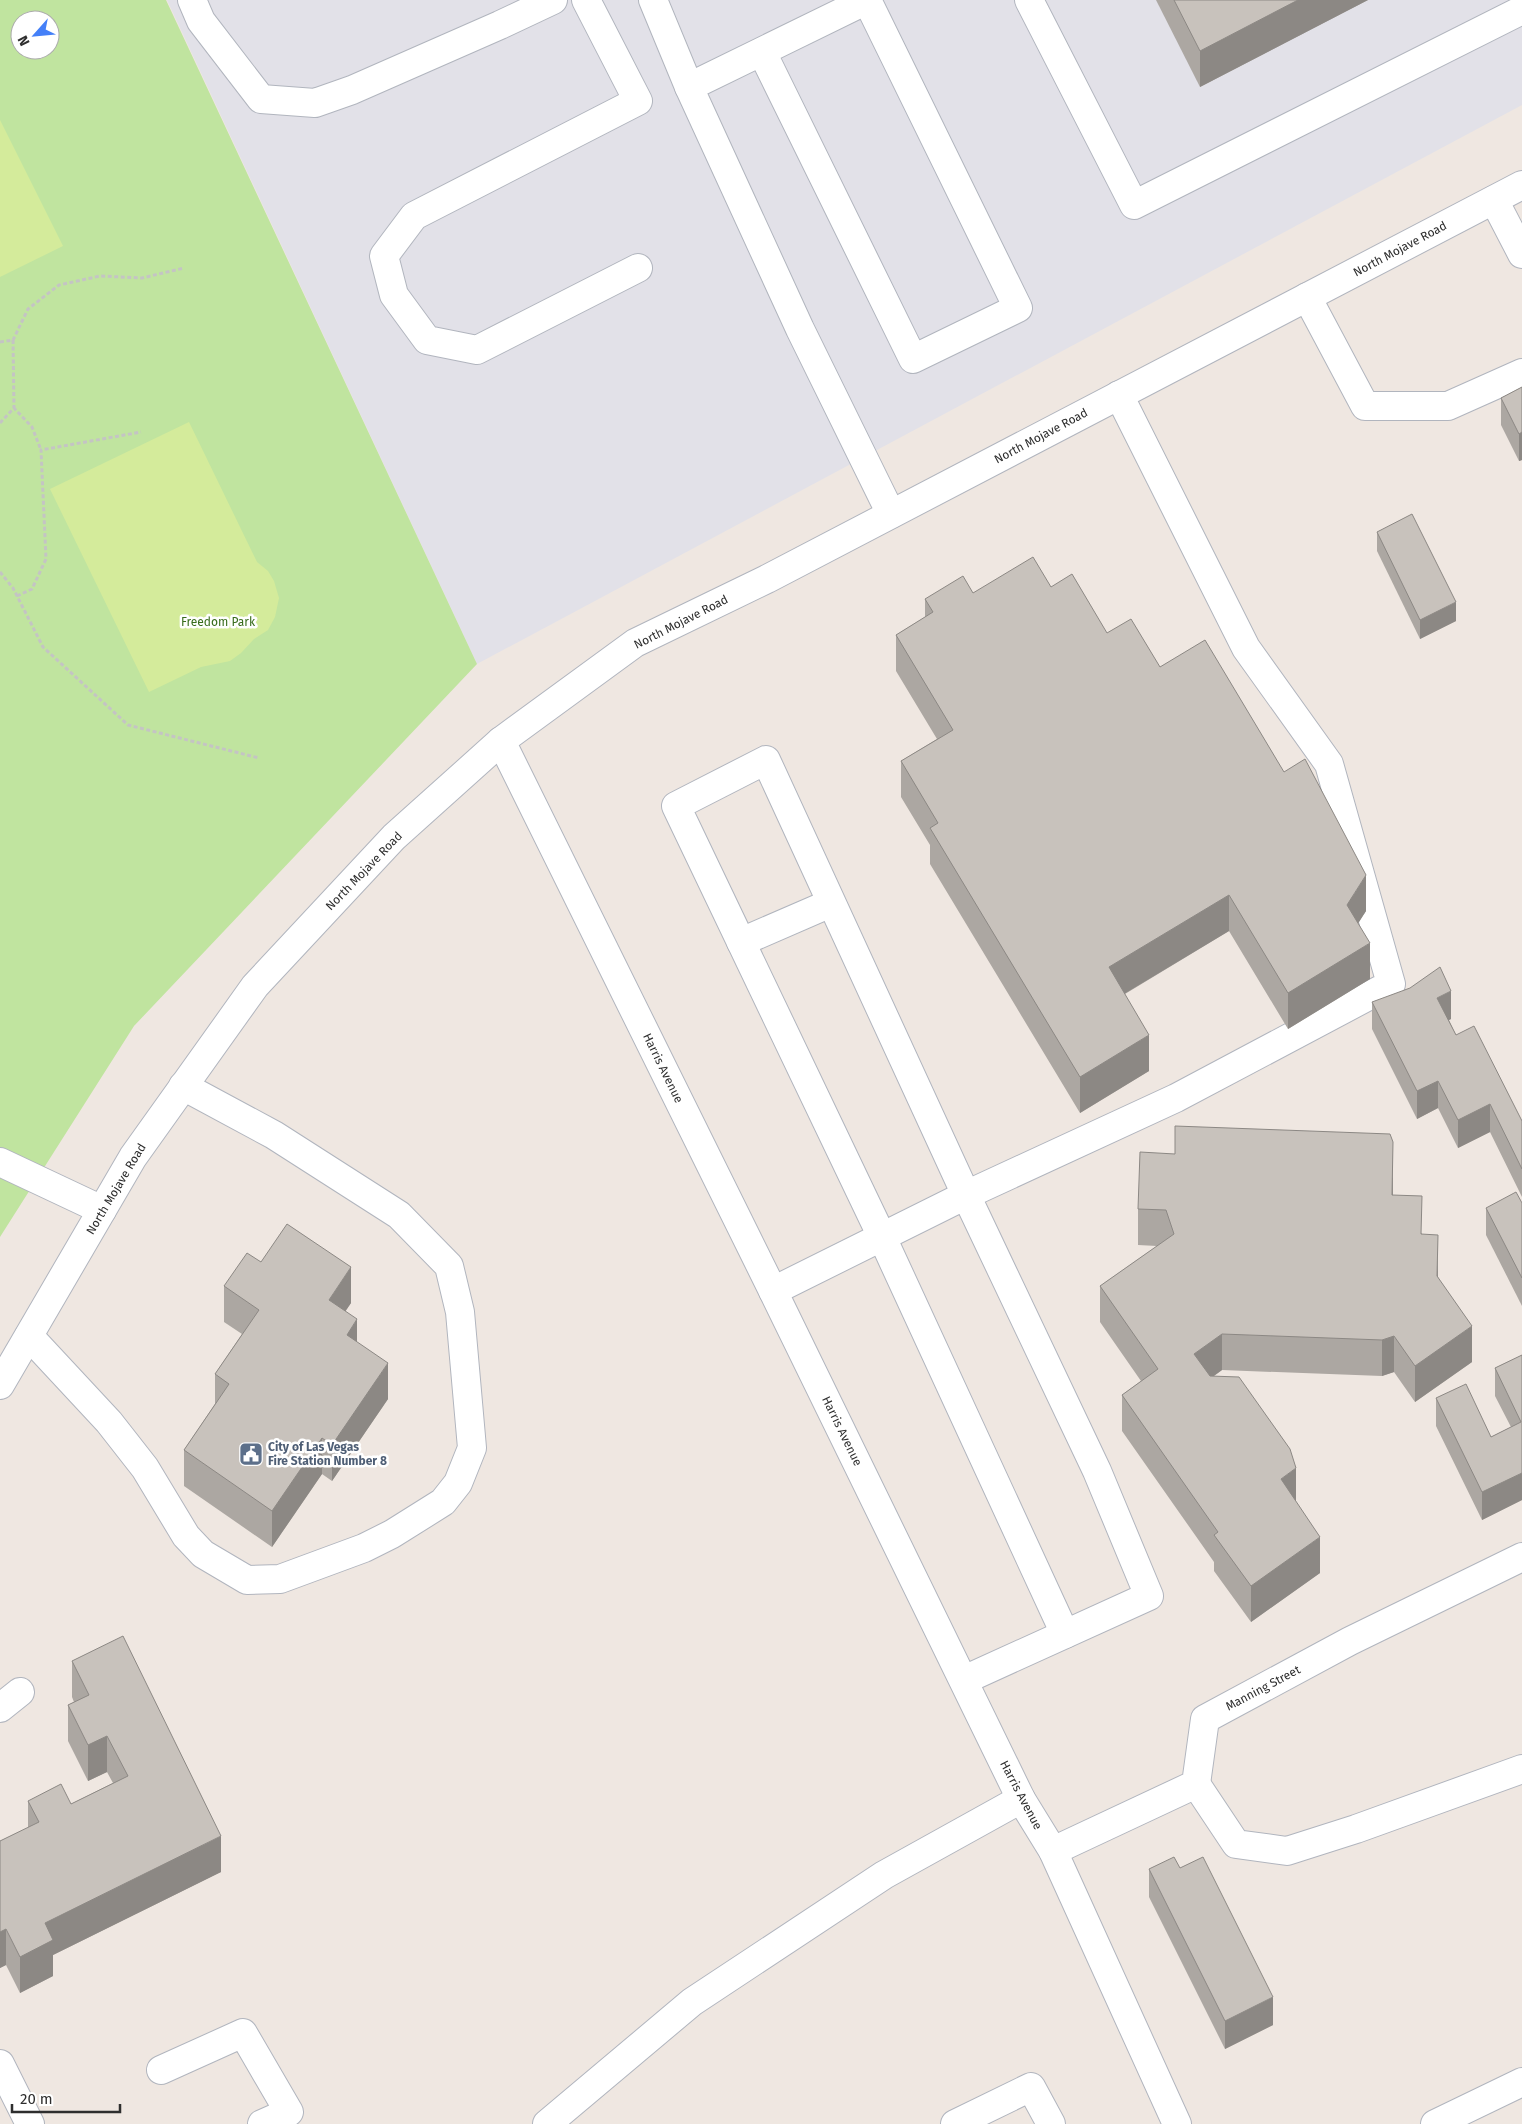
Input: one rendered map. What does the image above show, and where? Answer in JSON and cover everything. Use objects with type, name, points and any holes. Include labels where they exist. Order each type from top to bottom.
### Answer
[{"type":"street","points":[[192,0],[202,21],[261,99],[315,103],[361,86],[553,0]]},
{"type":"street","points":[[586,0],[638,101],[414,216],[384,256],[394,295],[427,340],[477,350],[638,268]]},
{"type":"street","points":[[653,0],[689,87],[800,329],[891,514]]},
{"type":"street","points":[[689,87],[867,0],[1018,308],[913,359],[762,52]]},
{"type":"street","points":[[1029,0],[1134,205],[1522,10]]},
{"type":"street","name":"North Mojave Road","points":[[0,1385],[133,1157],[255,986],[394,837],[501,741],[635,643],[767,579],[1522,185]]},
{"type":"street","points":[[1494,200],[1522,254]]},
{"type":"street","points":[[1307,297],[1365,406],[1448,406],[1522,373]]},
{"type":"street","points":[[773,1291],[966,1195],[1176,1098],[1391,984],[1329,764],[1246,648],[1119,395]]},
{"type":"street","name":"Harris Avenue","points":[[501,741],[773,1291],[1021,1799],[1053,1851],[1177,2124]]},
{"type":"street","points":[[964,1680],[1149,1596],[1097,1471],[966,1195],[766,760],[676,806],[882,1237],[1065,1634]]},
{"type":"street","points":[[741,942],[831,903]]},
{"type":"street","points":[[28,1336],[110,1422],[145,1468],[186,1536],[203,1554],[247,1580],[280,1580],[364,1548],[392,1534],[443,1502],[458,1483],[472,1448],[460,1312],[449,1266],[399,1215],[274,1135],[184,1086]]},
{"type":"street","points":[[0,1162],[102,1210]]},
{"type":"street","name":"Manning Street","points":[[1196,1784],[1204,1719],[1350,1641],[1522,1557]]},
{"type":"street","points":[[1053,1851],[1196,1784],[1236,1844],[1287,1851],[1356,1829],[1522,1769]]},
{"type":"street","points":[[546,2124],[692,2002],[884,1875],[1021,1799]]},
{"type":"street","points":[[160,2070],[243,2033],[289,2112],[262,2124]]},
{"type":"street","points":[[0,2064],[30,2124]]},
{"type":"street","points":[[1435,2124],[1472,2116],[1522,2082]]},
{"type":"street","points":[[955,2124],[1031,2087],[1051,2124]]},
{"type":"path","points":[[17,596],[32,589],[46,560],[41,450],[32,427],[14,408],[13,340],[28,309],[58,286],[100,276],[142,278],[184,268]]},
{"type":"path","points":[[0,342],[13,340]]},
{"type":"path","points":[[0,423],[14,408]]},
{"type":"path","points":[[41,450],[141,432]]},
{"type":"path","points":[[0,572],[17,596],[43,647],[128,726],[259,758]]},
{"type":"shaded area","points":[[167,0],[1522,0],[1522,105],[477,664]]},
{"type":"green space","name":"Freedom Park","points":[[0,0],[166,0],[477,664],[134,1026],[0,1237]]},
{"type":"green space","points":[[0,120],[63,246],[0,277]]},
{"type":"green space","points":[[189,422],[257,562],[268,571],[274,581],[279,598],[275,617],[268,630],[254,639],[241,653],[230,661],[201,667],[149,692],[50,489]]},
{"type":"building","points":[[1174,0],[1298,0],[1200,51]]},
{"type":"building","points":[[1522,387],[1522,432],[1519,434],[1501,398]]},
{"type":"building","points":[[1412,514],[1456,602],[1420,620],[1377,532]]},
{"type":"building","points":[[1033,557],[1051,587],[1072,574],[1107,633],[1131,619],[1160,667],[1205,640],[1284,772],[1305,759],[1366,875],[1347,905],[1370,943],[1288,993],[1229,895],[1109,967],[1149,1035],[1080,1077],[930,828],[938,823],[901,761],[953,730],[896,635],[933,612],[925,599],[963,576],[973,593]]},
{"type":"building","points":[[1440,967],[1451,991],[1437,998],[1456,1035],[1474,1026],[1522,1121],[1522,1169],[1490,1104],[1458,1120],[1438,1081],[1417,1091],[1372,1002],[1410,988]]},
{"type":"building","points":[[1175,1126],[1390,1134],[1393,1142],[1392,1195],[1422,1196],[1421,1234],[1438,1235],[1437,1276],[1472,1326],[1415,1366],[1394,1336],[1382,1340],[1222,1334],[1194,1354],[1210,1376],[1239,1377],[1290,1449],[1296,1468],[1281,1479],[1320,1537],[1251,1586],[1214,1535],[1218,1532],[1122,1395],[1158,1369],[1100,1286],[1174,1234],[1166,1210],[1138,1209],[1140,1152],[1175,1154]]},
{"type":"building","points":[[1516,1192],[1522,1203],[1522,1278],[1486,1208]]},
{"type":"building","points":[[287,1224],[351,1267],[329,1300],[357,1319],[347,1335],[388,1363],[332,1445],[322,1438],[272,1511],[184,1450],[229,1384],[215,1374],[259,1310],[224,1286],[247,1253],[261,1262]]},
{"type":"building","points":[[1522,1355],[1522,1473],[1482,1492],[1436,1398],[1466,1384],[1491,1437],[1521,1422],[1495,1368]]},
{"type":"building","points":[[123,1636],[221,1836],[45,1923],[53,1940],[20,1957],[6,1929],[0,1932],[0,1841],[39,1822],[28,1801],[61,1784],[71,1804],[128,1776],[107,1736],[88,1745],[68,1705],[89,1695],[72,1661]]},
{"type":"building","points":[[1174,1857],[1180,1868],[1203,1857],[1273,1997],[1225,2021],[1149,1869]]},
{"type":"place","name":"City of Las Vegas Fire Station Number 8","points":[[251,1454]]}]
